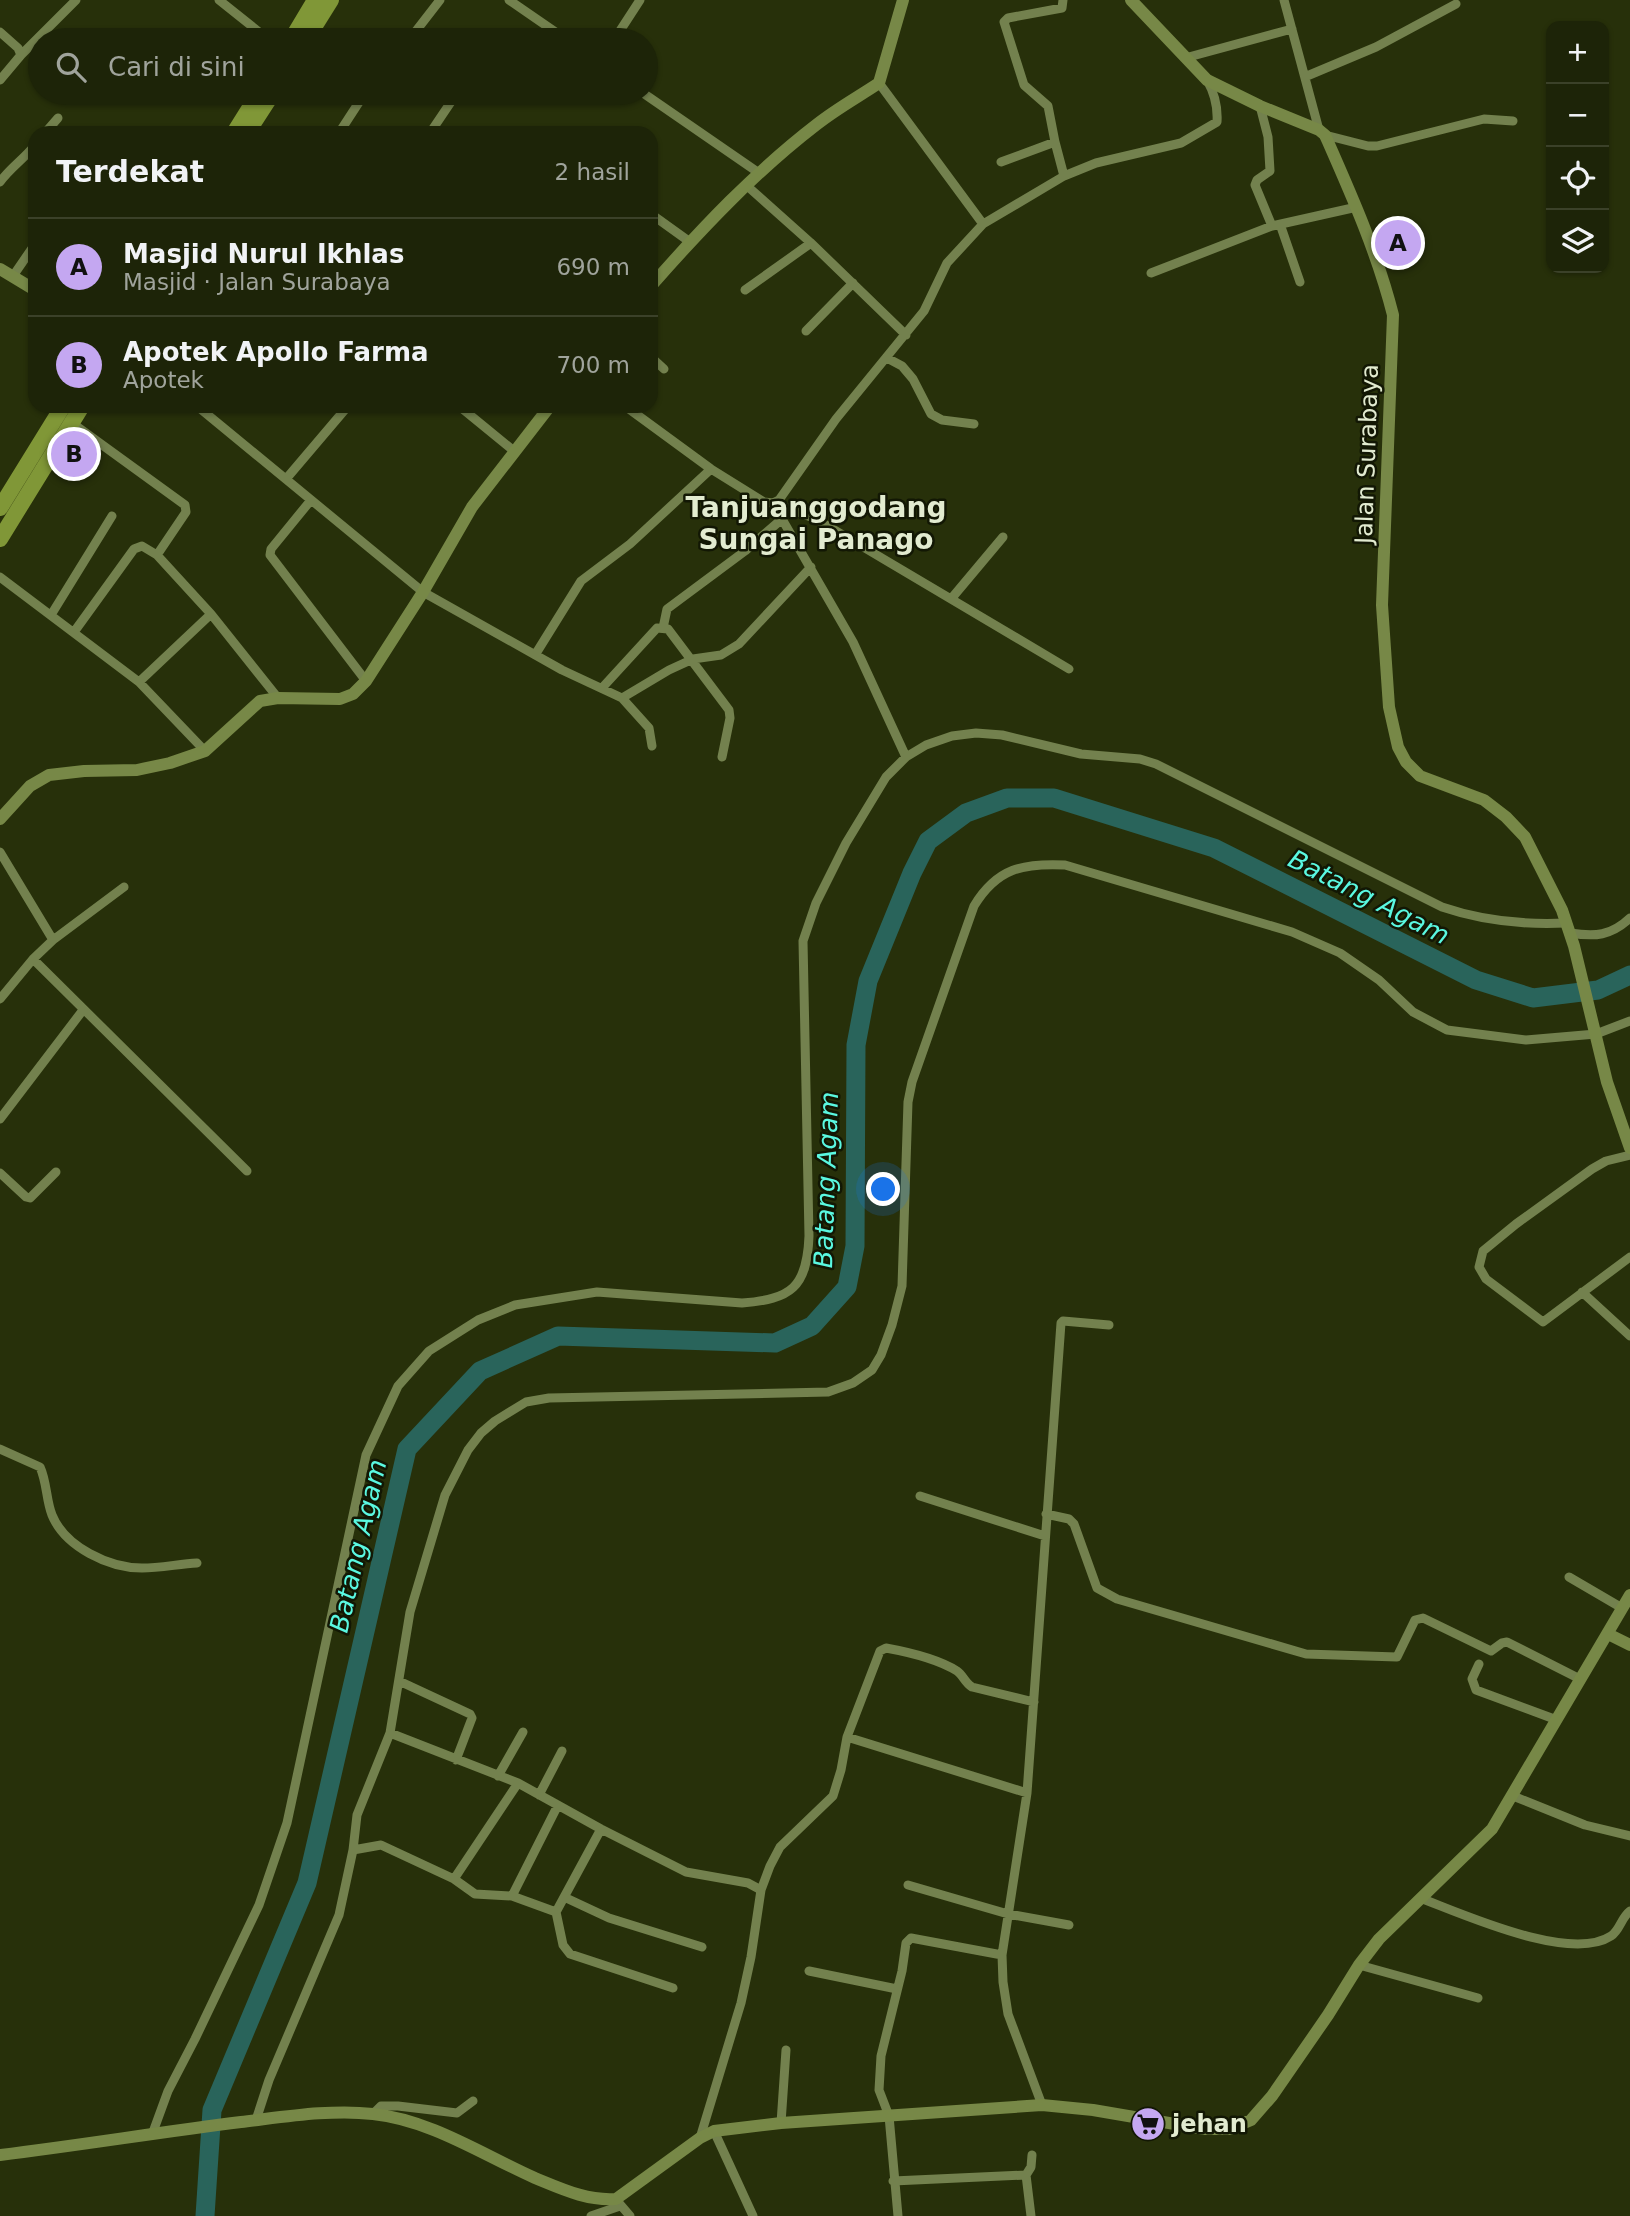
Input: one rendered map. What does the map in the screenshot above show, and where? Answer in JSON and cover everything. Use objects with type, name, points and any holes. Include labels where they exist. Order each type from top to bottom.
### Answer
[{"type":"highway","points":[[298,28],[316,0]]},
{"type":"highway","points":[[314,28],[331,0]]},
{"type":"highway","points":[[238,126],[252,105]]},
{"type":"highway","points":[[255,126],[266,105]]},
{"type":"highway","points":[[0,540],[5,521],[60,413]]},
{"type":"highway","points":[[0,508],[29,477],[78,413]]},
{"type":"street","points":[[48,28],[76,0]]},
{"type":"street","points":[[219,0],[254,28]]},
{"type":"street","points":[[418,28],[440,0]]},
{"type":"street","points":[[509,0],[550,28]]},
{"type":"street","points":[[622,28],[640,0]]},
{"type":"street","points":[[658,278],[759,173],[818,124],[879,83],[902,0]]},
{"type":"street","points":[[1063,0],[1062,8],[1007,18],[1004,22],[1024,85],[1048,106],[1064,176]]},
{"type":"street","points":[[1131,0],[1207,80],[1322,132],[1368,146],[1377,146],[1484,119],[1513,121]]},
{"type":"street","points":[[1284,0],[1322,132]]},
{"type":"street","points":[[1307,76],[1376,47],[1456,4]]},
{"type":"street","points":[[1185,58],[1292,29]]},
{"type":"street","points":[[0,32],[18,48],[21,55]]},
{"type":"street","points":[[0,80],[28,48]]},
{"type":"street","points":[[635,413],[711,469],[764,502],[781,500],[836,419],[924,311],[947,263],[983,224],[1064,176],[1096,163],[1181,143],[1212,127],[1217,122],[1218,112],[1216,99],[1207,80]]},
{"type":"street","points":[[879,83],[983,224]]},
{"type":"street","points":[[658,103],[759,173]]},
{"type":"street","points":[[344,126],[357,105]]},
{"type":"street","points":[[435,126],[449,105]]},
{"type":"street","points":[[1260,106],[1268,137],[1270,171],[1257,180],[1255,185],[1276,225],[1300,282]]},
{"type":"street","points":[[51,126],[58,118]]},
{"type":"street","name":"Jalan Surabaya","points":[[1322,132],[1357,207],[1393,315],[1382,605],[1389,707],[1398,747],[1406,762],[1420,776],[1484,800],[1506,817],[1525,837],[1562,910],[1607,1082],[1630,1148]]},
{"type":"street","points":[[1001,162],[1055,142]]},
{"type":"street","points":[[0,182],[9,169],[20,163],[28,153]]},
{"type":"street","points":[[746,185],[811,243],[906,335]]},
{"type":"street","points":[[1151,272],[1276,225],[1357,207]]},
{"type":"street","points":[[658,219],[690,242]]},
{"type":"street","points":[[745,290],[811,243]]},
{"type":"street","points":[[13,276],[28,254]]},
{"type":"street","points":[[0,269],[28,286]]},
{"type":"street","points":[[806,331],[853,283]]},
{"type":"street","points":[[887,358],[902,366],[931,414],[942,420],[974,424]]},
{"type":"street","points":[[658,363],[664,369]]},
{"type":"street","points":[[206,413],[423,592],[535,655],[622,698],[649,728],[652,746]]},
{"type":"street","points":[[286,479],[342,413]]},
{"type":"street","points":[[468,413],[514,450]]},
{"type":"street","points":[[0,819],[30,786],[49,775],[84,771],[111,772],[155,767],[184,760],[205,751],[261,701],[278,698],[340,699],[353,694],[366,681],[423,592],[472,507],[544,413]]},
{"type":"street","points":[[72,423],[187,507],[157,555]]},
{"type":"street","points":[[535,655],[581,581],[630,544],[711,469]]},
{"type":"street","points":[[311,500],[271,549],[270,555],[366,681]]},
{"type":"street","points":[[781,500],[782,519],[862,661],[906,757]]},
{"type":"street","points":[[781,500],[1069,669]]},
{"type":"street","points":[[51,615],[112,516]]},
{"type":"street","points":[[663,628],[667,609],[745,551],[782,519]]},
{"type":"street","points":[[951,599],[1003,537]]},
{"type":"street","points":[[74,632],[134,549],[142,546],[157,555],[211,614],[278,698]]},
{"type":"street","points":[[622,698],[669,670],[693,659],[721,654],[739,644],[811,567]]},
{"type":"street","points":[[0,577],[139,682],[205,751]]},
{"type":"street","points":[[139,682],[211,614]]},
{"type":"street","points":[[602,688],[657,628],[668,629],[729,710],[730,718],[722,757]]},
{"type":"street","points":[[153,2132],[168,2091],[259,1905],[278,1854],[287,1824],[366,1455],[398,1385],[429,1351],[478,1320],[515,1305],[597,1292],[742,1303],[765,1301],[785,1295],[798,1285],[806,1270],[809,1236],[803,942],[816,903],[846,843],[886,778],[906,757],[926,745],[952,736],[975,733],[1002,735],[1081,754],[1140,759],[1442,907],[1471,917],[1541,924],[1570,934],[1596,937],[1617,930],[1630,918]]},
{"type":"street","points":[[0,852],[53,940]]},
{"type":"street","points":[[251,2121],[339,1915],[353,1850],[356,1815],[390,1733],[410,1612],[445,1495],[468,1450],[495,1421],[526,1402],[550,1398],[828,1392],[853,1383],[872,1370],[881,1355],[892,1325],[902,1286],[908,1102],[912,1082],[974,906],[985,888],[1009,871],[1038,864],[1065,865],[1292,932],[1340,953],[1379,980],[1413,1012],[1447,1030],[1526,1040],[1596,1034],[1630,1021]]},
{"type":"street","points":[[0,999],[33,959],[53,940],[124,887]]},
{"type":"street","points":[[33,959],[247,1171]]},
{"type":"street","points":[[0,1119],[83,1010]]},
{"type":"street","points":[[1630,1155],[1606,1161],[1592,1169],[1487,1247],[1478,1262],[1481,1273],[1539,1320],[1548,1320],[1630,1256]]},
{"type":"street","points":[[0,1173],[30,1198],[56,1172]]},
{"type":"street","points":[[1582,1292],[1630,1336]]},
{"type":"street","points":[[1042,2105],[1008,2014],[1002,1955],[1027,1793],[1061,1323],[1109,1325]]},
{"type":"street","points":[[0,1449],[40,1467],[52,1515],[75,1545],[130,1567],[197,1563]]},
{"type":"street","points":[[920,1496],[1045,1536]]},
{"type":"street","points":[[1046,1514],[1074,1524],[1097,1588],[1117,1599],[1316,1656],[1397,1657],[1415,1620],[1423,1618],[1491,1651],[1507,1642],[1580,1679]]},
{"type":"street","points":[[1569,1577],[1622,1608]]},
{"type":"street","points":[[591,2216],[618,2203],[700,2138],[714,2131],[781,2123],[1042,2105],[1093,2110],[1204,2129],[1230,2129],[1251,2120],[1272,2096],[1359,1965],[1380,1939],[1492,1829],[1630,1595]]},
{"type":"street","points":[[1608,1634],[1630,1646]]},
{"type":"street","points":[[700,2138],[741,2003],[761,1890],[769,1866],[780,1847],[833,1796],[847,1737],[879,1653],[886,1647],[910,1653],[956,1670],[972,1687],[1034,1702]]},
{"type":"street","points":[[1479,1664],[1472,1679],[1476,1690],[1557,1720]]},
{"type":"street","points":[[399,1681],[470,1714],[471,1718],[456,1760]]},
{"type":"street","points":[[498,1776],[523,1732]]},
{"type":"street","points":[[390,1733],[518,1783],[686,1872],[748,1883],[761,1890]]},
{"type":"street","points":[[847,1737],[1027,1793]]},
{"type":"street","points":[[539,1795],[562,1751]]},
{"type":"street","points":[[454,1879],[518,1783]]},
{"type":"street","points":[[1513,1796],[1585,1825],[1630,1836]]},
{"type":"street","points":[[512,1896],[558,1805]]},
{"type":"street","points":[[601,1829],[556,1912],[563,1945],[570,1954],[673,1988]]},
{"type":"street","points":[[353,1850],[381,1844],[454,1879],[475,1894],[512,1896],[556,1912]]},
{"type":"street","points":[[908,1885],[1007,1914],[1069,1925]]},
{"type":"street","points":[[564,1896],[609,1918],[702,1947]]},
{"type":"street","points":[[1420,1898],[1520,1934],[1558,1944],[1594,1942],[1609,1937],[1630,1911]]},
{"type":"street","points":[[898,2216],[888,2116],[880,2090],[881,2056],[902,1971],[906,1943],[911,1938],[1002,1955]]},
{"type":"street","points":[[1359,1965],[1478,1998]]},
{"type":"street","points":[[809,1971],[897,1989]]},
{"type":"street","points":[[781,2123],[786,2050]]},
{"type":"street","points":[[373,2114],[381,2106],[457,2113],[473,2101]]},
{"type":"street","points":[[0,2155],[153,2132],[251,2121],[373,2114],[408,2121],[580,2195],[618,2203],[630,2216]]},
{"type":"street","points":[[714,2131],[753,2216]]},
{"type":"street","points":[[1031,2216],[1026,2175],[1031,2167],[1032,2155]]},
{"type":"street","points":[[893,2181],[1026,2175]]},
{"type":"waterway","name":"Batang Agam","points":[[205,2216],[212,2110],[307,1883],[407,1449],[480,1371],[558,1336],[775,1343],[812,1326],[847,1287],[855,1246],[856,1045],[868,981],[912,873],[928,841],[966,813],[1007,798],[1054,798],[1214,848],[1476,980],[1533,998],[1598,990],[1630,975]]},
{"type":"place","name":"Masjid Nurul Ikhlas","points":[[1398,243]]},
{"type":"place","name":"Apotek Apollo Farma","points":[[74,454]]},
{"type":"place","name":"jehan","points":[[1148,2124]]},
{"type":"district","name":"Tanjuanggodang Sungai Panago","points":[[816,523]]}]
